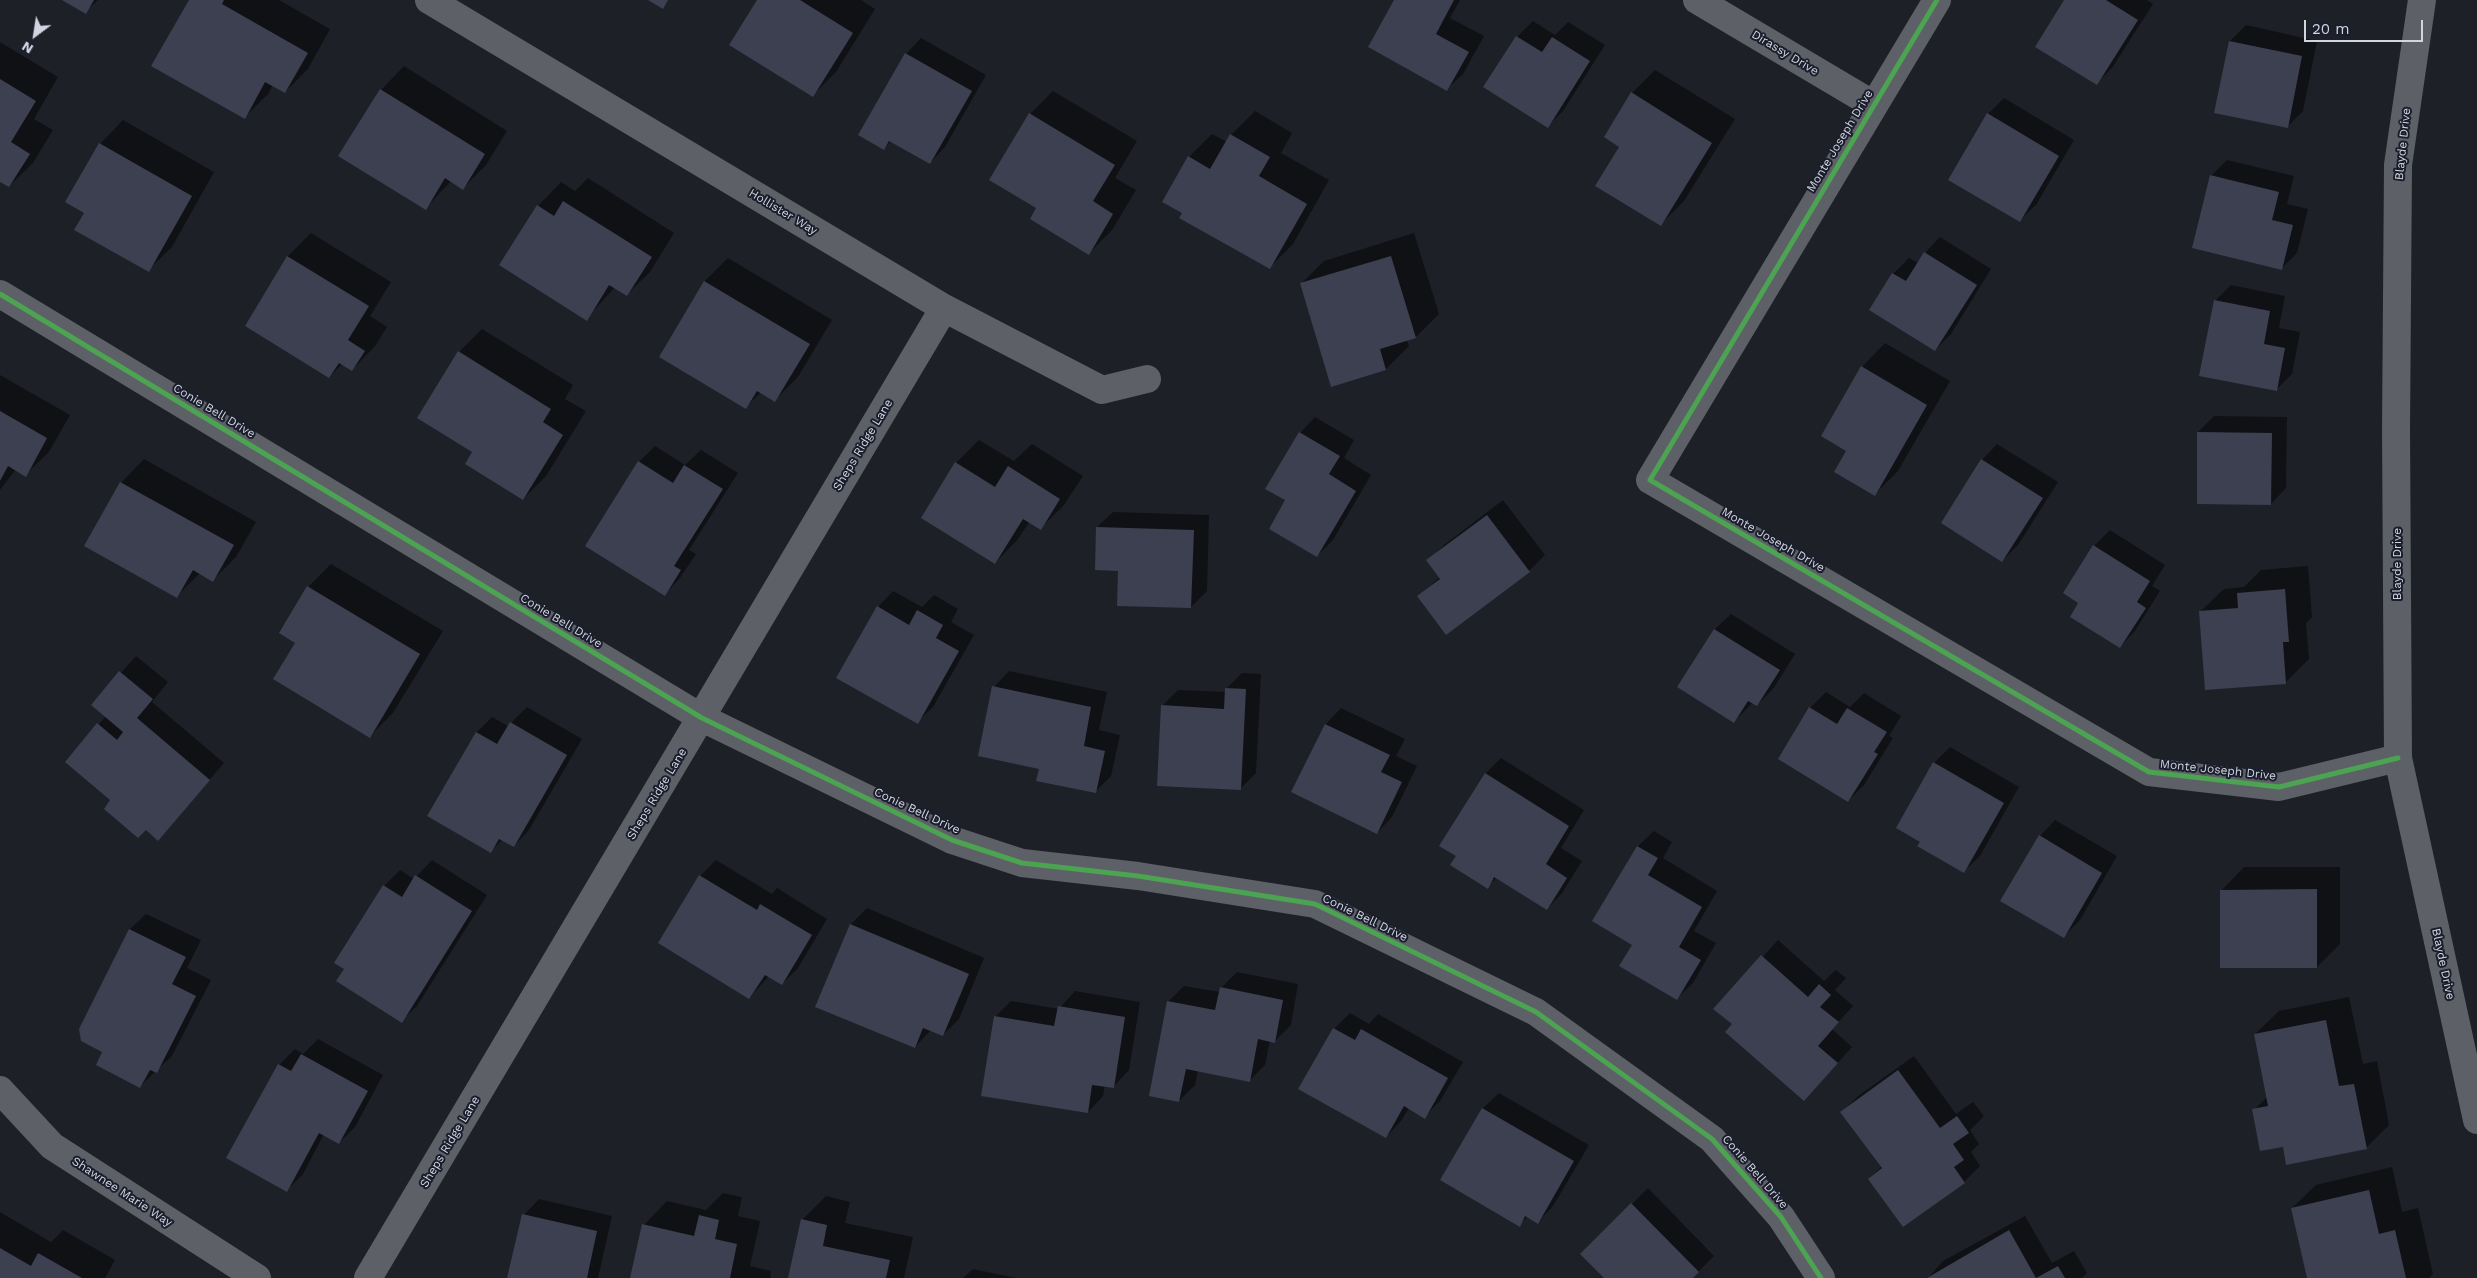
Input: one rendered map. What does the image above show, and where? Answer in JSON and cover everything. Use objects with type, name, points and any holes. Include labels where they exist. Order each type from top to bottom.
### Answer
[{"type":"street","name":"Hollister Way","points":[[429,0],[944,308],[1102,390],[1147,379]]},
{"type":"street","name":"Dirassy Drive","points":[[1697,0],[1874,105]]},
{"type":"street","name":"Monte Joseph Drive","points":[[1936,0],[1650,480],[2149,772],[2279,787],[2398,758]]},
{"type":"street","name":"Blayde Drive","points":[[2422,0],[2398,165],[2396,430],[2398,758],[2477,1120]]},
{"type":"street","name":"Conie Bell Drive","points":[[0,294],[702,718],[952,840],[1022,863],[1138,876],[1315,904],[1536,1012],[1712,1139],[1780,1217],[1821,1278]]},
{"type":"street","name":"Sheps Ridge Lane","points":[[368,1278],[944,308]]},
{"type":"street","name":"Shawnee Marie Way","points":[[0,1090],[52,1146],[257,1278]]},
{"type":"building","points":[[62,0],[94,0],[86,14]]},
{"type":"building","points":[[189,0],[224,0],[222,4],[308,53],[285,93],[265,82],[245,119],[151,66]]},
{"type":"building","points":[[648,0],[668,0],[663,9]]},
{"type":"building","points":[[757,0],[800,0],[853,33],[813,97],[729,45]]},
{"type":"building","points":[[1394,0],[1454,0],[1436,34],[1469,52],[1447,91],[1368,47]]},
{"type":"building","points":[[2064,0],[2106,0],[2138,20],[2097,85],[2035,47]]},
{"type":"building","points":[[1516,36],[1542,52],[1552,37],[1590,61],[1548,128],[1483,87]]},
{"type":"building","points":[[2229,41],[2302,56],[2288,128],[2214,113]]},
{"type":"building","points":[[905,53],[972,91],[930,164],[889,141],[884,150],[858,135]]},
{"type":"building","points":[[0,79],[36,101],[11,142],[30,154],[9,187],[0,182]]},
{"type":"building","points":[[380,89],[485,154],[463,190],[445,178],[426,210],[338,156]]},
{"type":"building","points":[[1631,92],[1712,143],[1661,226],[1595,186],[1619,147],[1604,137]]},
{"type":"building","points":[[1029,113],[1115,165],[1093,201],[1113,214],[1089,255],[1030,219],[1036,208],[989,180]]},
{"type":"building","points":[[1987,113],[2059,156],[2020,222],[1948,180]]},
{"type":"building","points":[[1230,134],[1270,157],[1259,176],[1307,204],[1270,269],[1179,218],[1182,213],[1162,202],[1188,156],[1210,169]]},
{"type":"building","points":[[99,143],[192,196],[149,272],[74,230],[84,213],[65,202]]},
{"type":"building","points":[[2210,175],[2279,192],[2272,220],[2293,225],[2282,270],[2192,248]]},
{"type":"building","points":[[563,201],[652,257],[627,296],[609,285],[587,321],[499,265],[537,205],[554,216]]},
{"type":"building","points":[[1924,252],[1977,285],[1935,351],[1869,310],[1892,273],[1906,281]]},
{"type":"building","points":[[287,256],[369,306],[348,340],[365,351],[352,371],[339,363],[329,378],[245,326]]},
{"type":"building","points":[[1391,256],[1416,338],[1380,349],[1386,370],[1331,387],[1300,283]]},
{"type":"building","points":[[704,281],[810,344],[775,402],[757,391],[746,409],[659,357]]},
{"type":"building","points":[[2214,300],[2270,311],[2264,344],[2285,348],[2277,391],[2199,376]]},
{"type":"building","points":[[458,351],[551,409],[543,422],[563,435],[523,500],[465,464],[472,452],[417,418]]},
{"type":"building","points":[[1861,366],[1927,405],[1875,496],[1834,472],[1846,451],[1821,436]]},
{"type":"building","points":[[0,411],[47,438],[26,477],[8,466],[0,481]]},
{"type":"building","points":[[1299,432],[1340,456],[1329,474],[1356,491],[1317,557],[1269,529],[1285,500],[1265,489]]},
{"type":"building","points":[[2197,432],[2272,433],[2271,505],[2197,504]]},
{"type":"building","points":[[1981,459],[2043,498],[2002,562],[1941,523]]},
{"type":"building","points":[[638,461],[673,483],[684,465],[723,489],[674,566],[681,570],[665,596],[585,546]]},
{"type":"building","points":[[955,462],[995,487],[1008,466],[1060,499],[1041,530],[1023,519],[995,564],[921,518]]},
{"type":"building","points":[[120,482],[234,545],[213,582],[193,570],[177,598],[84,546]]},
{"type":"building","points":[[1487,515],[1530,572],[1446,635],[1417,596],[1440,579],[1426,560]]},
{"type":"building","points":[[1096,527],[1194,530],[1191,608],[1117,606],[1118,571],[1095,570]]},
{"type":"building","points":[[2093,545],[2150,581],[2137,602],[2146,608],[2120,648],[2070,617],[2078,603],[2063,593]]},
{"type":"building","points":[[307,586],[420,654],[370,738],[273,679],[295,643],[279,633]]},
{"type":"building","points":[[2285,589],[2289,642],[2283,642],[2286,684],[2205,690],[2199,611],[2238,608],[2237,593]]},
{"type":"building","points":[[877,606],[909,625],[917,610],[943,625],[936,638],[959,651],[918,724],[836,678]]},
{"type":"building","points":[[1714,629],[1780,670],[1757,706],[1748,701],[1734,723],[1677,687]]},
{"type":"building","points":[[119,671],[153,699],[137,718],[210,780],[158,841],[146,830],[138,838],[104,809],[110,800],[65,762],[97,723],[117,740],[123,732],[91,705]]},
{"type":"building","points":[[992,686],[1091,707],[1084,746],[1105,751],[1096,793],[1036,781],[1039,769],[978,756]]},
{"type":"building","points":[[1225,688],[1246,689],[1241,790],[1157,786],[1161,705],[1224,709]]},
{"type":"building","points":[[1809,707],[1837,724],[1847,708],[1887,732],[1874,752],[1878,754],[1848,802],[1778,759]]},
{"type":"building","points":[[510,722],[567,755],[514,847],[499,839],[491,853],[427,816],[476,732],[497,744]]},
{"type":"building","points":[[1325,724],[1390,755],[1381,772],[1402,782],[1377,834],[1291,792]]},
{"type":"building","points":[[1933,762],[2004,803],[1964,873],[1917,846],[1920,842],[1896,828]]},
{"type":"building","points":[[1485,773],[1569,826],[1546,864],[1567,878],[1547,910],[1494,877],[1488,889],[1450,865],[1456,856],[1439,846]]},
{"type":"building","points":[[2039,835],[2102,873],[2064,938],[2000,901]]},
{"type":"building","points":[[1637,846],[1658,858],[1648,875],[1702,907],[1679,947],[1701,960],[1677,1000],[1619,966],[1632,945],[1592,921]]},
{"type":"building","points":[[415,875],[472,911],[402,1023],[336,981],[344,969],[334,963],[383,885],[402,897]]},
{"type":"building","points":[[699,875],[757,910],[760,904],[812,935],[782,985],[765,975],[749,999],[658,943]]},
{"type":"building","points":[[2317,889],[2317,968],[2220,968],[2220,890]]},
{"type":"building","points":[[850,924],[969,974],[943,1036],[923,1028],[915,1048],[815,1007]]},
{"type":"building","points":[[129,929],[186,957],[172,984],[196,996],[157,1073],[150,1070],[140,1088],[96,1065],[102,1052],[81,1041],[79,1029]]},
{"type":"building","points":[[1761,955],[1808,997],[1819,984],[1831,995],[1820,1007],[1839,1022],[1818,1046],[1838,1063],[1804,1101],[1725,1032],[1732,1024],[1713,1009]]},
{"type":"building","points":[[1220,987],[1283,1000],[1275,1043],[1258,1039],[1250,1082],[1186,1069],[1179,1102],[1149,1096],[1167,1001],[1215,1010]]},
{"type":"building","points":[[1058,1006],[1125,1017],[1114,1088],[1092,1085],[1088,1113],[981,1096],[994,1016],[1054,1026]]},
{"type":"building","points":[[2326,1020],[2339,1086],[2354,1084],[2367,1149],[2286,1165],[2283,1147],[2260,1151],[2252,1109],[2268,1106],[2254,1034]]},
{"type":"building","points":[[1333,1028],[1355,1040],[1361,1029],[1448,1078],[1425,1119],[1404,1106],[1386,1138],[1298,1089]]},
{"type":"building","points":[[301,1054],[368,1091],[339,1144],[319,1133],[287,1192],[226,1158],[278,1064],[291,1071]]},
{"type":"building","points":[[1898,1070],[1940,1128],[1957,1116],[1969,1133],[1953,1144],[1964,1160],[1954,1167],[1965,1183],[1903,1227],[1868,1179],[1882,1168],[1840,1112]]},
{"type":"building","points":[[1482,1108],[1574,1161],[1538,1224],[1525,1216],[1520,1227],[1440,1180]]},
{"type":"building","points":[[2369,1190],[2379,1234],[2395,1230],[2406,1278],[2307,1278],[2291,1208]]},
{"type":"building","points":[[1631,1203],[1699,1272],[1693,1278],[1604,1278],[1580,1254]]},
{"type":"building","points":[[522,1214],[597,1231],[587,1278],[507,1278]]},
{"type":"building","points":[[699,1215],[719,1220],[715,1239],[737,1244],[730,1278],[630,1278],[642,1224],[694,1236]]},
{"type":"building","points":[[801,1219],[827,1225],[823,1246],[890,1260],[886,1278],[788,1278]]},
{"type":"building","points":[[2009,1230],[2036,1278],[1927,1278]]},
{"type":"building","points":[[0,1248],[31,1266],[38,1253],[82,1278],[0,1278]]},
{"type":"building","points":[[2058,1266],[2065,1278],[2036,1278]]},
{"type":"cycle path","points":[[1937,0],[1650,480],[2149,772],[2279,787],[2398,758]]},
{"type":"cycle path","points":[[0,294],[702,718],[952,840],[1022,863],[1138,876],[1315,904],[1536,1012],[1712,1139],[1781,1217],[1821,1278]]}]
